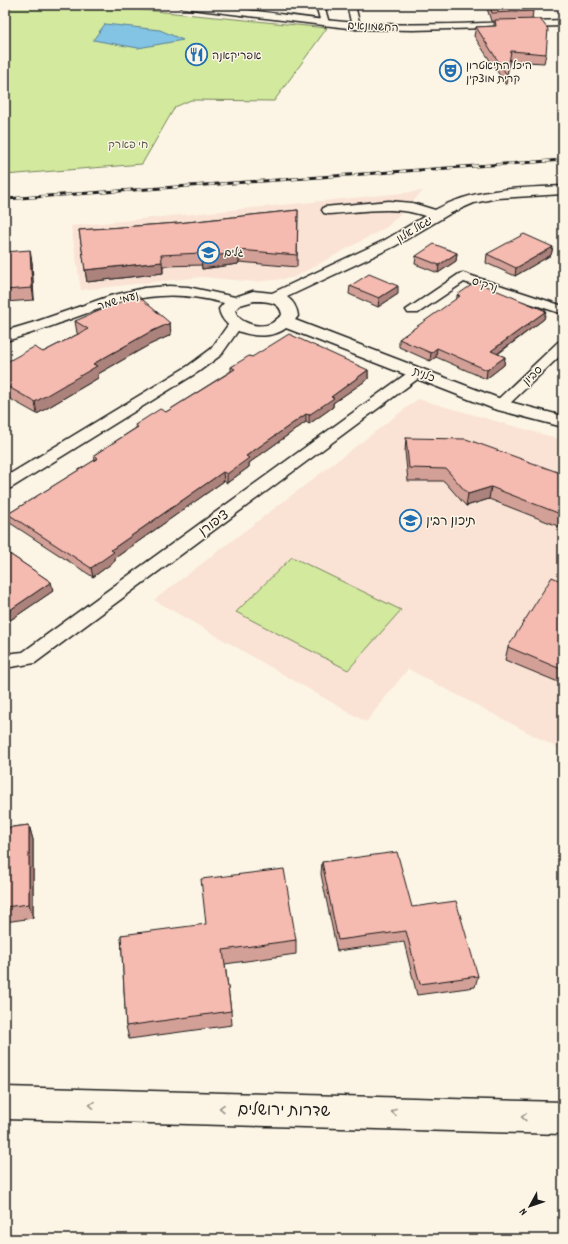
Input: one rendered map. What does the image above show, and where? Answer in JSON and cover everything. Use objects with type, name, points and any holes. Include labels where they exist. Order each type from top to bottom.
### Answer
[{"type":"street","name":"החשמונאים","points":[[183,5],[414,28],[563,23]]},
{"type":"street","name":"החשמונאים","points":[[232,5],[324,19]]},
{"type":"street","points":[[320,5],[324,19]]},
{"type":"street","points":[[351,5],[355,22]]},
{"type":"street","name":"החשמונאים","points":[[355,22],[437,20],[563,13]]},
{"type":"street","name":"יגאל אלון","points":[[273,298],[390,243],[437,216],[470,200],[497,194],[563,190]]},
{"type":"street","points":[[329,210],[389,205],[412,207],[437,216]]},
{"type":"street","name":"נרקיס","points":[[413,310],[463,277],[563,310]]},
{"type":"street","name":"נעמי שמר","points":[[5,336],[44,325],[109,301],[134,294],[160,291],[184,292],[234,301]]},
{"type":"street","points":[[253,296],[273,298],[288,306],[290,311],[290,316],[286,322],[279,326],[259,330],[248,329],[235,325],[226,317],[228,306],[234,301],[253,296]]},
{"type":"street","name":"כלנית","points":[[286,322],[500,405],[563,422]]},
{"type":"street","points":[[5,484],[193,369],[216,352],[235,325]]},
{"type":"street","name":"סביון","points":[[500,405],[563,345]]},
{"type":"street","name":"ציפורן","points":[[5,661],[28,658],[418,372]]},
{"type":"street","name":"שדרות ירושלים","points":[[5,1103],[389,1112],[563,1118]]},
{"type":"shaded area","name":"גלים","points":[[423,191],[387,227],[293,278],[255,282],[202,277],[81,290],[71,226]]},
{"type":"shaded area","name":"תיכון רבין","points":[[418,399],[563,440],[563,751],[408,669],[366,722],[154,600]]},
{"type":"green space","name":"חי פארק","points":[[5,5],[93,5],[327,28],[274,101],[191,100],[175,107],[142,164],[5,175]]},
{"type":"green space","points":[[292,557],[401,610],[348,670],[236,612]]},
{"type":"water","points":[[105,24],[160,30],[183,40],[138,48],[93,40]]},
{"type":"building","points":[[490,5],[528,5],[533,11],[492,13]]},
{"type":"building","points":[[540,19],[548,29],[546,54],[511,51],[507,75],[476,27],[496,26],[495,20]]},
{"type":"building","points":[[298,210],[297,255],[239,250],[238,253],[201,257],[201,253],[161,255],[162,262],[85,270],[79,230],[178,223]]},
{"type":"building","points":[[524,234],[553,247],[516,268],[487,254]]},
{"type":"building","points":[[434,244],[457,253],[439,265],[416,256]]},
{"type":"building","points":[[30,250],[32,288],[5,290],[5,252]]},
{"type":"building","points":[[369,274],[398,286],[379,298],[350,286]]},
{"type":"building","points":[[476,282],[546,311],[491,351],[505,357],[487,370],[437,348],[431,353],[399,339],[460,296],[457,295]]},
{"type":"building","points":[[137,295],[170,323],[148,333],[93,364],[97,366],[35,402],[5,385],[5,363],[34,347],[43,352],[88,329],[75,321]]},
{"type":"building","points":[[289,334],[368,370],[331,397],[334,398],[309,415],[306,414],[246,456],[249,458],[227,474],[223,472],[111,550],[114,552],[91,568],[8,514],[98,458],[94,455],[138,427],[135,425],[160,409],[166,412],[235,369],[231,367],[249,356],[252,357]]},
{"type":"building","points":[[406,438],[466,439],[563,474],[563,515],[491,487],[468,494],[446,469],[409,468]]},
{"type":"building","points":[[5,551],[51,582],[7,612],[5,611]]},
{"type":"building","points":[[552,577],[563,582],[563,670],[508,647]]},
{"type":"building","points":[[29,825],[29,904],[5,907],[5,828]]},
{"type":"building","points":[[397,852],[412,907],[456,901],[478,976],[420,984],[406,931],[338,940],[322,862]]},
{"type":"building","points":[[284,869],[296,940],[223,950],[231,1011],[126,1026],[121,935],[206,924],[201,879]]},
{"type":"railway","points":[[5,199],[563,160]]},
{"type":"place","name":"אפריקאנה","points":[[197,55]]},
{"type":"place","name":"היכל התיאטרון קרית מוצקין","points":[[451,71]]},
{"type":"place","name":"גלים","points":[[208,252]]},
{"type":"place","name":"תיכון רבין","points":[[411,520]]}]
